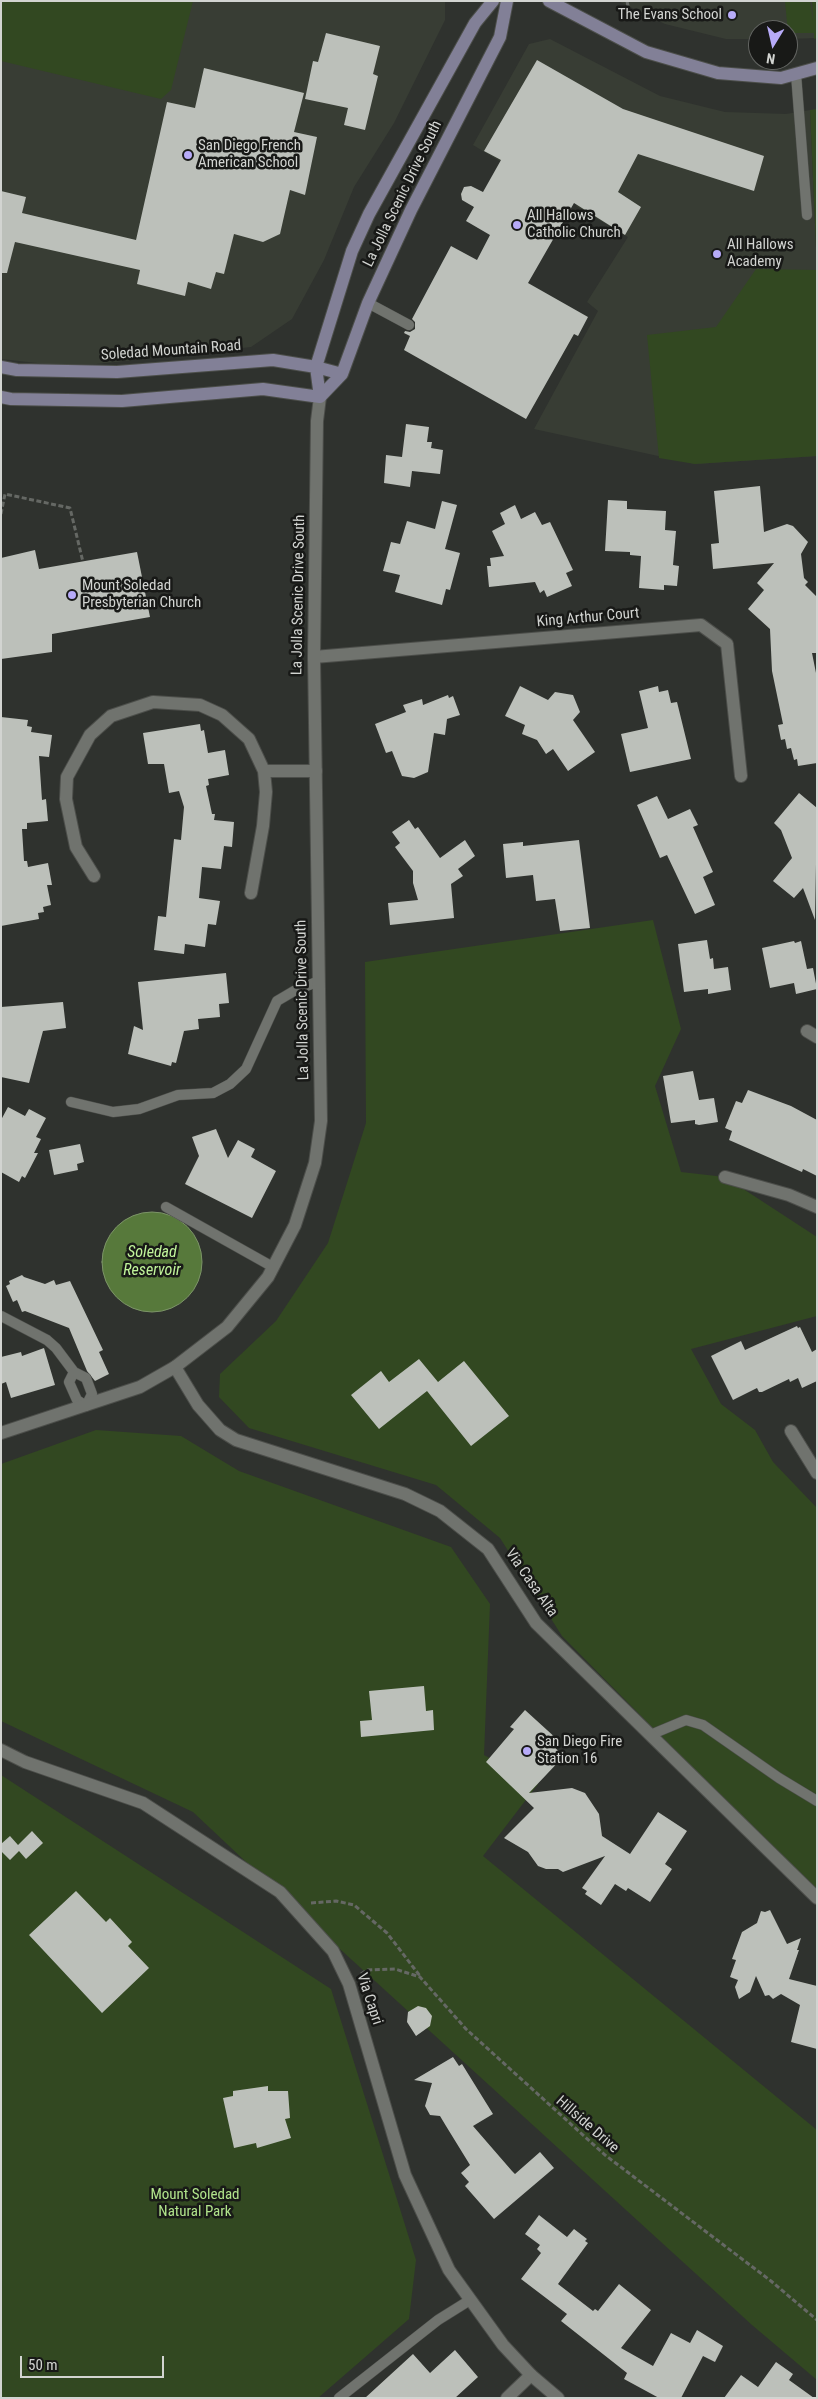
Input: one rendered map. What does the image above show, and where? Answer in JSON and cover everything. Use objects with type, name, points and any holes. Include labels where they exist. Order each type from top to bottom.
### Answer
[{"type":"main road","name":"La Jolla Scenic Drive South","points":[[320,397],[316,367],[352,251],[369,214],[475,23],[493,1]]},
{"type":"main road","name":"La Jolla Scenic Drive South","points":[[320,397],[342,374],[368,303],[412,210],[500,37],[507,1]]},
{"type":"main road","points":[[549,1],[655,54],[718,73],[781,78],[817,68]]},
{"type":"main road","name":"Soledad Mountain Road","points":[[1,367],[17,370],[117,372],[273,360],[316,367],[342,374]]},
{"type":"main road","points":[[1,397],[11,399],[122,401],[263,389],[320,397]]},
{"type":"street","name":"La Jolla Scenic Drive South","points":[[1,1433],[140,1387],[174,1366],[226,1327],[268,1277],[295,1224],[316,1154],[321,1121],[314,658],[317,421],[320,397]]},
{"type":"street","name":"King Arthur Court","points":[[314,658],[701,625],[727,644],[741,776]]},
{"type":"street","points":[[94,876],[76,846],[66,799],[67,777],[90,735],[111,716],[153,702],[200,705],[222,715],[249,739],[264,771],[266,792],[263,826],[251,893]]},
{"type":"street","points":[[264,771],[316,771]]},
{"type":"street","points":[[725,1177],[789,1195],[817,1207]]},
{"type":"street","name":"Via Casa Alta","points":[[174,1366],[198,1405],[220,1430],[236,1440],[405,1494],[440,1511],[488,1549],[536,1623],[817,1898]]},
{"type":"street","points":[[791,1431],[817,1473]]},
{"type":"street","name":"Via Capri","points":[[1,1750],[25,1762],[143,1802],[280,1892],[333,1951],[349,1984],[405,2175],[448,2270],[503,2345],[531,2375],[558,2398]]},
{"type":"street","points":[[506,2398],[531,2375]]},
{"type":"lane","points":[[796,74],[807,216]]},
{"type":"lane","points":[[368,303],[409,325]]},
{"type":"lane","points":[[71,1102],[113,1112],[139,1109],[178,1095],[213,1094],[230,1084],[246,1069],[278,1002],[294,991],[319,981]]},
{"type":"lane","points":[[166,1207],[273,1267]]},
{"type":"lane","points":[[1,1316],[47,1340],[56,1348],[74,1372],[86,1378],[92,1394],[86,1406],[77,1400],[69,1382],[74,1372]]},
{"type":"lane","points":[[650,1735],[686,1720],[703,1725],[779,1778],[817,1801]]},
{"type":"lane","points":[[339,2398],[438,2320],[470,2300]]},
{"type":"path","points":[[627,1],[628,6]]},
{"type":"path","points":[[1,514],[5,494],[70,508],[83,562]]},
{"type":"path","name":"Hillside Drive","points":[[294,1908],[322,1901],[354,1905],[387,1933],[420,1977],[466,2030],[604,2156],[771,2281],[817,2320]]},
{"type":"path","points":[[349,1984],[368,1970],[394,1969],[420,1977]]},
{"type":"shaded area","name":"San Diego French American School","points":[[1,1],[445,1],[445,20],[394,123],[354,187],[324,260],[292,319],[251,347],[97,364],[46,364],[1,359]]},
{"type":"shaded area","name":"The Evans School","points":[[618,1],[817,1],[817,38],[798,39],[798,20],[748,20],[748,39],[726,39],[665,24]]},
{"type":"shaded area","name":"All Hallows Academy","points":[[550,39],[660,96],[725,112],[786,114],[810,110],[817,270],[817,456],[695,464],[534,429],[598,311],[587,302],[628,237],[576,206],[578,202],[556,195],[473,145],[529,44]]},
{"type":"green space","points":[[1,1],[193,1],[171,90],[161,99],[1,61]]},
{"type":"green space","points":[[785,1],[810,1],[813,21],[812,1],[817,1],[817,38],[814,39],[814,33],[798,33],[798,20],[787,20]]},
{"type":"green space","points":[[817,109],[817,270],[810,110]]},
{"type":"green space","points":[[756,269],[817,270],[817,456],[695,464],[659,458],[647,335],[716,327]]},
{"type":"green space","points":[[653,920],[681,1029],[655,1086],[681,1172],[725,1177],[817,1237],[817,1316],[691,1349],[721,1404],[755,1430],[773,1462],[817,1508],[817,1894],[562,1636],[500,1538],[436,1485],[249,1428],[219,1397],[220,1374],[276,1321],[328,1243],[366,1123],[365,962]]},
{"type":"green space","points":[[96,1430],[181,1436],[239,1471],[451,1547],[490,1604],[484,1755],[538,1784],[483,1856],[817,2130],[817,2380],[752,2325],[295,1908],[193,1812],[1,1721],[1,1464]]},
{"type":"green space","name":"Mount Soledad Natural Park","points":[[1,1775],[331,1989],[416,2260],[409,2319],[318,2398],[1,2398]]},
{"type":"water","name":"Soledad Reservoir","points":[[152,1212],[162,1213],[180,1220],[194,1234],[201,1252],[201,1272],[194,1290],[180,1304],[162,1311],[152,1312],[142,1311],[124,1304],[110,1290],[103,1272],[102,1262],[103,1252],[110,1234],[124,1220],[142,1213]]},
{"type":"building","points":[[326,33],[380,46],[373,74],[378,76],[365,130],[344,125],[348,108],[305,99],[313,61],[318,62]]},
{"type":"building","points":[[537,60],[623,109],[764,156],[754,191],[638,154],[618,192],[641,207],[625,235],[574,203],[528,283],[588,317],[578,336],[574,334],[526,419],[404,350],[410,336],[404,333],[405,331],[410,332],[415,329],[415,322],[412,319],[451,246],[477,260],[490,235],[466,221],[474,207],[462,200],[461,194],[464,187],[471,186],[483,192],[501,160],[484,151]]},
{"type":"building","points":[[204,68],[304,93],[294,132],[317,137],[305,195],[290,190],[280,234],[263,242],[234,234],[224,274],[216,272],[211,289],[188,282],[185,296],[137,284],[140,270],[15,242],[7,273],[1,273],[1,191],[26,197],[22,213],[136,240],[167,102],[195,108]]},
{"type":"building","points":[[406,424],[429,427],[427,442],[432,442],[431,448],[443,450],[440,474],[412,471],[410,487],[384,483],[386,455],[402,457]]},
{"type":"building","points":[[760,486],[764,532],[787,524],[793,526],[808,542],[801,554],[804,578],[808,582],[805,585],[817,597],[817,653],[812,653],[817,678],[817,763],[798,766],[797,759],[794,760],[791,748],[787,749],[785,739],[781,740],[778,725],[783,724],[772,671],[770,629],[748,609],[764,590],[757,583],[774,563],[713,569],[711,544],[719,543],[714,491]]},
{"type":"building","points":[[608,500],[627,501],[627,509],[666,511],[665,530],[676,531],[673,565],[679,566],[677,586],[664,585],[664,590],[639,588],[641,556],[630,555],[630,552],[605,551]]},
{"type":"building","points":[[442,501],[457,505],[445,549],[460,553],[450,590],[446,589],[442,605],[395,592],[400,575],[383,571],[391,542],[400,544],[407,521],[435,529]]},
{"type":"building","points":[[515,505],[521,519],[535,512],[542,525],[550,522],[573,570],[566,573],[572,586],[547,597],[544,590],[540,593],[535,582],[489,587],[487,566],[491,566],[490,558],[504,556],[492,531],[505,524],[500,513]]},
{"type":"building","points":[[35,550],[39,569],[137,552],[150,617],[52,634],[52,652],[1,659],[1,558]]},
{"type":"building","points":[[520,686],[548,700],[555,692],[573,695],[580,712],[573,720],[595,752],[568,771],[553,749],[546,754],[537,740],[522,734],[525,725],[505,716]]},
{"type":"building","points":[[658,686],[659,692],[668,690],[671,703],[677,702],[691,759],[630,772],[621,734],[648,728],[639,691]]},
{"type":"building","points":[[448,695],[449,698],[453,696],[460,715],[447,719],[445,735],[434,733],[428,772],[414,778],[402,776],[392,751],[386,753],[375,724],[406,712],[403,705],[422,699],[423,705]]},
{"type":"building","points":[[1,717],[28,720],[27,726],[32,727],[31,732],[52,735],[49,757],[39,756],[42,800],[46,799],[48,821],[27,823],[27,829],[22,829],[24,861],[27,861],[28,867],[48,863],[52,885],[47,885],[51,905],[43,907],[44,912],[38,913],[39,919],[1,926]]},
{"type":"building","points":[[200,724],[201,731],[204,730],[208,753],[225,750],[229,775],[208,779],[209,785],[206,786],[212,814],[215,814],[214,820],[234,822],[232,847],[224,846],[221,869],[202,867],[199,898],[220,901],[216,925],[208,924],[205,947],[185,944],[184,954],[154,950],[158,916],[166,917],[174,839],[181,840],[184,807],[179,791],[169,793],[164,764],[148,764],[143,733]]},
{"type":"building","points":[[799,793],[817,808],[815,920],[803,888],[794,898],[773,881],[792,858],[781,830],[774,823]]},
{"type":"building","points":[[657,796],[668,819],[690,809],[698,825],[693,827],[713,872],[703,877],[715,905],[695,914],[667,855],[660,858],[637,805]]},
{"type":"building","points":[[409,820],[415,829],[418,827],[440,858],[465,840],[475,856],[458,869],[463,876],[451,884],[454,918],[390,925],[388,903],[418,900],[413,883],[413,871],[395,847],[400,843],[392,832]]},
{"type":"building","points":[[579,840],[590,928],[560,931],[555,899],[536,901],[533,875],[506,878],[503,844],[523,842],[523,846]]},
{"type":"building","points":[[707,940],[710,959],[713,958],[714,969],[728,967],[731,990],[708,994],[708,989],[684,992],[678,944]]},
{"type":"building","points":[[794,941],[795,943],[801,941],[807,969],[813,968],[817,989],[796,994],[794,983],[770,988],[762,948]]},
{"type":"building","points":[[226,973],[229,1003],[219,1004],[220,1017],[198,1019],[199,1029],[184,1031],[176,1063],[172,1062],[171,1066],[128,1054],[134,1026],[143,1030],[138,982]]},
{"type":"building","points":[[63,1002],[66,1028],[43,1031],[29,1083],[1,1077],[1,1007]]},
{"type":"building","points":[[693,1071],[699,1100],[714,1098],[718,1122],[699,1125],[695,1124],[695,1120],[671,1123],[663,1076]]},
{"type":"building","points":[[748,1090],[791,1106],[817,1120],[817,1176],[803,1169],[802,1172],[729,1140],[732,1131],[725,1128],[736,1101],[742,1103]]},
{"type":"building","points":[[8,1107],[25,1116],[29,1109],[46,1118],[36,1137],[41,1139],[34,1153],[38,1153],[25,1178],[22,1176],[19,1182],[1,1172],[1,1120]]},
{"type":"building","points":[[216,1129],[228,1158],[238,1140],[255,1149],[251,1157],[276,1171],[252,1218],[185,1184],[199,1156],[192,1137]]},
{"type":"building","points":[[80,1144],[84,1162],[77,1164],[78,1170],[54,1175],[49,1150]]},
{"type":"building","points":[[22,1275],[45,1284],[54,1280],[56,1285],[70,1281],[103,1350],[99,1352],[109,1374],[95,1381],[87,1371],[69,1328],[25,1311],[22,1312],[17,1300],[13,1302],[6,1286],[10,1284],[9,1281]]},
{"type":"building","points":[[797,1326],[798,1328],[800,1327],[812,1352],[817,1349],[817,1381],[802,1388],[798,1378],[790,1382],[789,1379],[762,1392],[759,1392],[757,1388],[733,1400],[711,1356],[741,1341],[745,1350]]},
{"type":"building","points":[[44,1348],[55,1385],[11,1398],[6,1382],[1,1384],[1,1357],[21,1352],[22,1356]]},
{"type":"building","points":[[419,1359],[438,1382],[464,1361],[509,1416],[471,1446],[427,1391],[379,1429],[351,1395],[381,1371],[389,1382]]},
{"type":"building","points":[[424,1686],[426,1711],[433,1710],[434,1730],[361,1737],[360,1721],[372,1720],[369,1691]]},
{"type":"building","points":[[525,1710],[558,1740],[553,1746],[564,1756],[529,1793],[572,1788],[585,1793],[599,1814],[602,1836],[630,1854],[658,1812],[687,1831],[665,1864],[672,1869],[650,1902],[628,1888],[626,1891],[615,1884],[601,1905],[585,1894],[587,1891],[582,1888],[605,1856],[563,1872],[558,1869],[546,1869],[538,1866],[528,1852],[504,1838],[534,1808],[486,1762],[514,1729],[510,1727]]},
{"type":"building","points":[[32,1831],[43,1843],[26,1859],[19,1851],[10,1860],[1,1851],[1,1844],[10,1836],[18,1845]]},
{"type":"building","points":[[76,1891],[106,1922],[110,1918],[132,1942],[128,1946],[149,1968],[102,2013],[29,1935]]},
{"type":"building","points":[[770,1910],[787,1944],[801,1938],[789,1979],[817,1986],[817,2049],[791,2042],[800,2005],[781,1994],[773,1999],[769,1995],[765,1996],[756,1976],[750,1992],[739,1999],[735,1987],[738,1980],[730,1977],[736,1960],[732,1959],[742,1932],[757,1923],[761,1911]]},
{"type":"building","points":[[418,2006],[426,2008],[432,2016],[430,2026],[416,2036],[407,2022],[408,2012]]},
{"type":"building","points":[[453,2057],[459,2066],[462,2064],[493,2114],[473,2126],[512,2171],[515,2174],[540,2152],[554,2168],[494,2219],[465,2186],[469,2182],[461,2173],[470,2165],[440,2116],[430,2115],[425,2106],[432,2083],[414,2080]]},
{"type":"building","points":[[268,2086],[268,2091],[288,2091],[290,2118],[285,2119],[291,2138],[257,2148],[256,2143],[234,2148],[223,2098],[233,2096],[233,2091]]},
{"type":"building","points":[[539,2215],[567,2237],[574,2229],[587,2239],[585,2241],[588,2243],[558,2284],[593,2311],[595,2309],[598,2311],[619,2284],[651,2310],[621,2348],[653,2366],[671,2333],[690,2343],[697,2330],[723,2346],[715,2362],[703,2356],[681,2398],[659,2398],[624,2379],[627,2373],[561,2321],[567,2314],[521,2279],[541,2253],[537,2249],[540,2245],[525,2234]]},
{"type":"building","points":[[455,2350],[478,2377],[455,2398],[365,2398],[413,2354],[430,2373]]},
{"type":"building","points":[[776,2362],[793,2374],[789,2380],[814,2398],[724,2398],[741,2375],[758,2387]]},
{"type":"place","name":"The Evans School","points":[[732,15]]},
{"type":"place","name":"San Diego French American School","points":[[188,155]]},
{"type":"place","name":"All Hallows Catholic Church","points":[[517,225]]},
{"type":"place","name":"All Hallows Academy","points":[[717,254]]},
{"type":"place","name":"Mount Soledad Presbyterian Church","points":[[72,595]]},
{"type":"place","name":"San Diego Fire Station 16","points":[[527,1751]]}]
